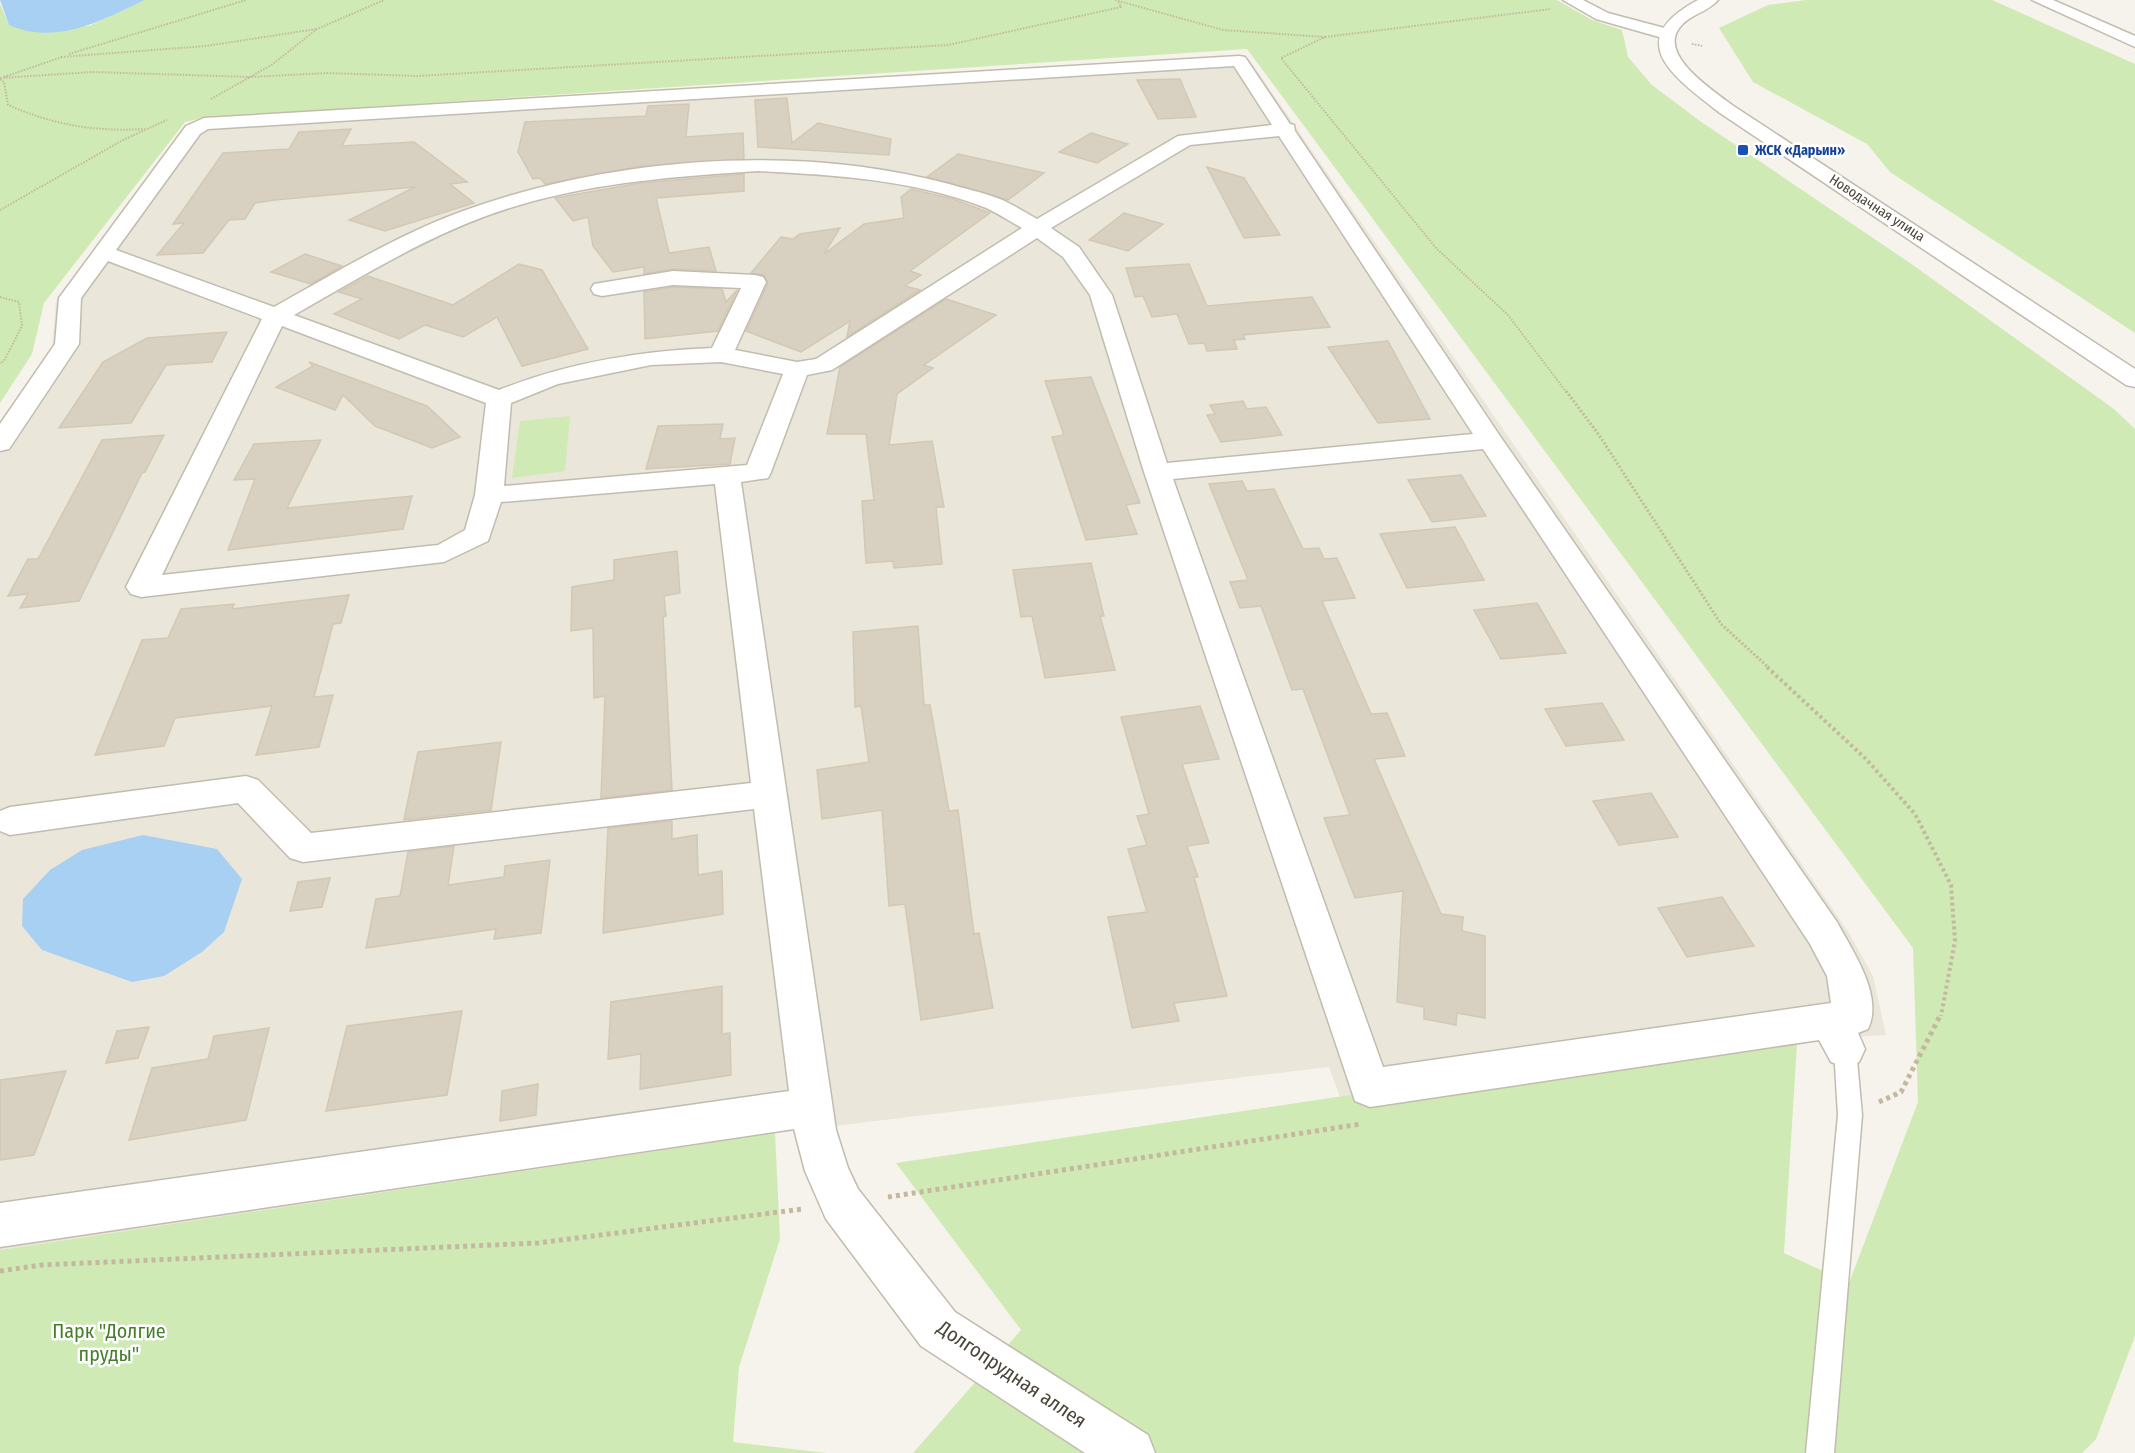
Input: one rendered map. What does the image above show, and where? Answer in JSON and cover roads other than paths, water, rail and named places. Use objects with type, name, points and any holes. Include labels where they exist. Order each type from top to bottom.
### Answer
[{"type":"street","points":[[1573,1],[1602,16],[1666,34],[1672,22],[1687,10],[1710,0]]},
{"type":"street","points":[[2040,0],[2135,42]]},
{"type":"street","name":"Новодачная улица","points":[[1666,34],[1667,51],[1676,67],[1726,109],[2135,380]]},
{"type":"street","points":[[0,443],[67,344],[70,298],[193,130],[204,124],[219,121],[1239,60],[1287,129],[1490,440],[1824,933],[1846,976],[1854,1017],[1837,1035],[1370,1088],[1157,472],[1101,295],[1071,252],[1037,228],[990,202],[898,177],[836,169],[758,165],[681,170],[577,184],[517,199],[468,216],[402,246],[275,316],[141,587],[444,553],[478,536],[489,495],[499,399]]},
{"type":"street","points":[[104,252],[499,399],[551,378],[651,358],[721,355],[797,369],[823,365],[1037,228],[1185,140],[1287,129]]},
{"type":"street","points":[[602,289],[673,278],[755,282],[721,355]]},
{"type":"street","points":[[489,495],[758,472],[797,369]]},
{"type":"street","points":[[1157,472],[1490,440]]},
{"type":"street","name":"Долгопрудная аллея","points":[[727,475],[813,1119],[827,1171],[842,1204],[938,1329],[1130,1453]]},
{"type":"street","points":[[10,821],[246,789],[303,848],[770,794]]},
{"type":"street","points":[[0,1225],[813,1119]]},
{"type":"lane","points":[[1820,1453],[1850,1115],[1837,1035]]},
{"type":"water","points":[[0,0],[145,0],[79,28],[44,33],[27,31],[9,25]]},
{"type":"water","points":[[143,835],[217,849],[242,879],[224,932],[202,952],[164,976],[132,982],[42,950],[22,926],[23,899],[50,870],[82,850]]},
{"type":"place","name":"ЖСК «Дарьин»","points":[[1743,150]]},
{"type":"park label","name":"Парк \"Долгие пруды\"","points":[[109,1342]]}]
